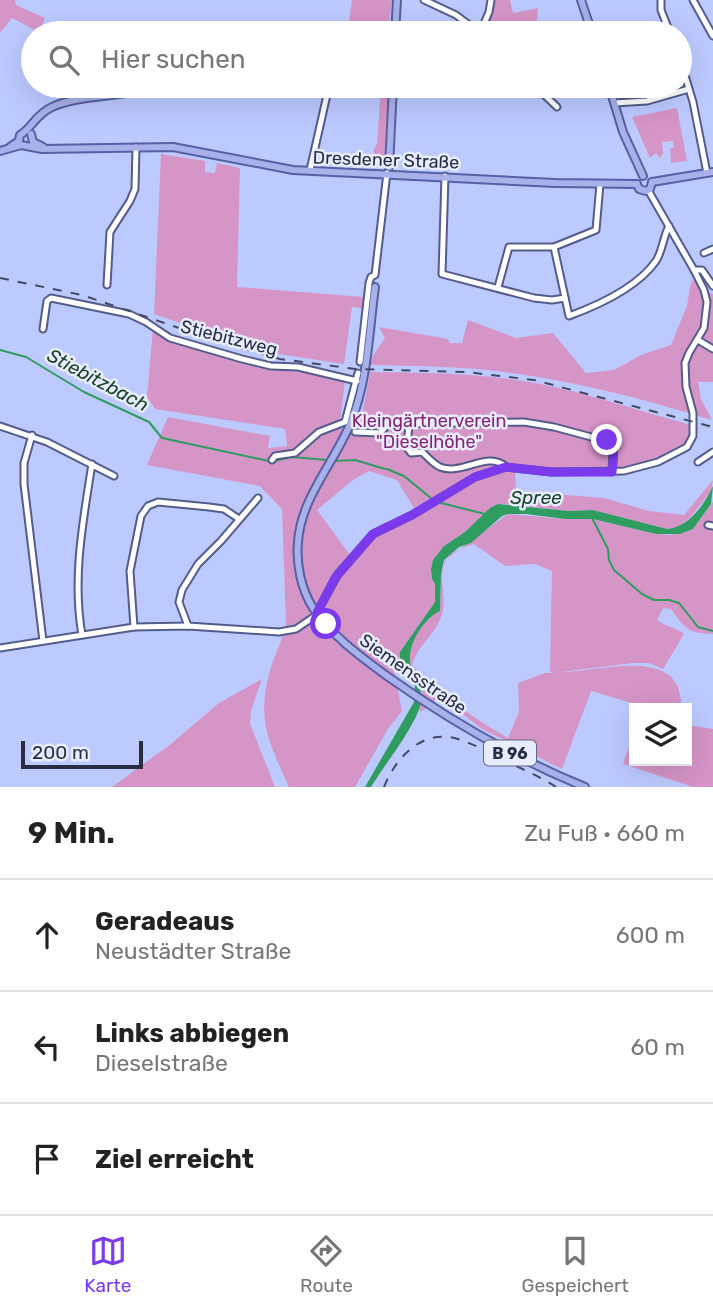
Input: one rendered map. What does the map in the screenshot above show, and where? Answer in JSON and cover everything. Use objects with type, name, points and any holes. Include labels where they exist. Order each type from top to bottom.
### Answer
[{"type":"main road","points":[[395,21],[397,0]]},
{"type":"main road","points":[[582,0],[588,21]]},
{"type":"main road","points":[[1,151],[20,143],[20,135],[29,139],[41,114],[63,103],[100,98]]},
{"type":"main road","points":[[388,170],[392,98]]},
{"type":"main road","points":[[613,98],[623,132],[643,176]]},
{"type":"main road","name":"Dresdener Straße","points":[[20,143],[29,139],[48,148],[180,148],[277,168],[388,170],[445,176],[637,184]]},
{"type":"main road","points":[[652,182],[648,176],[643,176],[637,180],[637,184],[641,190],[648,190],[652,182],[708,168]]},
{"type":"main road","name":"Siemensstraße","points":[[375,287],[359,396],[350,424],[305,510],[298,542],[302,583],[317,613],[342,640],[368,662],[439,712],[503,749],[584,787]]},
{"type":"street","points":[[424,0],[464,21]]},
{"type":"street","points":[[486,21],[491,0]]},
{"type":"street","points":[[693,0],[713,36]]},
{"type":"street","points":[[661,2],[667,21]]},
{"type":"street","points":[[310,170],[326,98]]},
{"type":"street","points":[[548,98],[557,107]]},
{"type":"street","points":[[614,103],[658,98]]},
{"type":"street","points":[[691,98],[708,168]]},
{"type":"street","points":[[107,285],[110,232],[135,189],[136,147]]},
{"type":"street","points":[[708,168],[713,159]]},
{"type":"street","points":[[708,168],[713,164]]},
{"type":"street","points":[[360,362],[369,283],[371,277],[376,275],[388,170]]},
{"type":"street","points":[[445,176],[442,274],[543,300],[565,298]]},
{"type":"street","points":[[498,287],[509,247],[554,247],[596,230],[600,184]]},
{"type":"street","points":[[0,648],[134,627],[188,625],[284,632],[300,627],[317,613],[335,578],[369,538],[475,477],[506,467],[551,472],[612,472],[658,462],[683,451],[693,436],[693,416],[686,387],[685,363],[706,324],[707,302],[705,290],[648,190]]},
{"type":"street","points":[[554,247],[569,316],[595,305],[647,272],[656,261],[669,226]]},
{"type":"street","points":[[704,253],[713,249]]},
{"type":"street","points":[[694,270],[702,270],[713,286]]},
{"type":"street","name":"Stiebitzweg","points":[[43,329],[47,301],[51,298],[129,314],[170,338],[243,359],[271,366],[298,367],[357,381]]},
{"type":"street","points":[[698,340],[713,349]]},
{"type":"street","points":[[272,460],[275,456],[298,451],[318,432],[345,422],[358,373]]},
{"type":"street","points":[[355,432],[380,433],[386,424],[524,422],[548,425],[603,438],[612,444],[612,472]]},
{"type":"street","points":[[410,424],[407,448],[411,453],[422,452],[440,467],[458,469],[497,461],[506,467]]},
{"type":"street","points":[[0,426],[32,435],[114,476]]},
{"type":"street","points":[[32,435],[24,463],[24,484],[43,641]]},
{"type":"street","points":[[698,462],[713,452]]},
{"type":"street","points":[[82,635],[78,597],[80,551],[92,464]]},
{"type":"street","points":[[188,625],[179,602],[182,590],[198,564],[258,498]]},
{"type":"street","points":[[134,627],[130,571],[141,516],[148,506],[158,502],[224,509],[239,519]]},
{"type":"green space","points":[[0,0],[15,0],[16,5],[45,18],[44,21],[21,23],[12,18],[0,33]]},
{"type":"green space","points":[[352,0],[392,0],[389,21],[349,21]]},
{"type":"green space","points":[[495,0],[510,0],[513,13],[538,8],[537,21],[489,21]]},
{"type":"green space","points":[[380,98],[388,98],[385,167],[384,160],[376,159],[375,169],[374,149],[377,144]]},
{"type":"green space","points":[[677,108],[687,161],[671,163],[670,149],[674,147],[673,141],[662,142],[663,153],[660,158],[656,153],[650,158],[632,117]]},
{"type":"green space","points":[[161,154],[205,161],[205,172],[215,173],[217,163],[240,168],[237,287],[364,297],[362,308],[352,307],[344,364],[265,352],[154,314]]},
{"type":"green space","points":[[696,279],[703,290],[713,294],[713,382],[698,382],[701,399],[712,420],[556,380],[470,369],[370,365],[372,357],[385,338],[379,327],[448,339],[450,343],[462,343],[468,320],[516,338],[553,333],[586,373],[614,370],[641,355],[671,345],[687,306],[691,282]]},
{"type":"green space","name":"Kleingärtnerverein \"Dieselhöhe\"","points":[[153,328],[163,336],[242,360],[308,370],[345,381],[340,421],[311,436],[340,427],[355,436],[370,372],[474,375],[535,383],[691,425],[688,443],[655,461],[618,471],[557,471],[501,466],[474,475],[414,508],[397,480],[369,471],[353,480],[317,510],[353,559],[378,534],[476,478],[498,470],[515,471],[516,491],[604,498],[649,511],[684,515],[713,480],[711,491],[690,518],[677,528],[667,529],[593,510],[569,511],[503,504],[494,506],[465,532],[444,546],[433,560],[431,569],[435,584],[435,602],[400,652],[402,667],[394,670],[402,711],[388,729],[355,787],[289,787],[267,731],[264,704],[272,665],[286,624],[282,509],[260,486],[147,465],[168,417],[270,436],[268,448],[287,446],[285,429],[155,409],[147,397]]},
{"type":"green space","points":[[713,502],[713,634],[688,629],[671,609],[663,608],[657,620],[684,634],[663,669],[649,663],[633,663],[561,672],[625,666],[657,669],[670,676],[678,687],[681,703],[632,703],[591,691],[562,769],[482,729],[440,696],[421,712],[419,709],[422,689],[411,665],[410,654],[414,639],[423,625],[440,611],[443,568],[442,614],[412,665],[457,705],[508,738],[519,712],[518,683],[545,673],[555,673],[550,672],[552,571],[535,564],[505,566],[474,544],[460,549],[508,514],[593,519],[670,535],[693,529]]},
{"type":"green space","points":[[262,679],[251,711],[250,724],[275,787],[112,787],[171,744],[219,703]]},
{"type":"green space","points":[[692,726],[713,729],[713,787],[693,787],[629,766],[692,766]]},
{"type":"green space","points":[[629,746],[629,766],[623,764]]},
{"type":"shaded area","points":[[713,486],[711,504],[693,529],[680,534],[656,534],[593,519],[508,514],[502,516],[471,543],[459,547],[444,560],[440,611],[422,626],[411,650],[411,666],[421,693],[418,712],[371,787],[365,787],[414,702],[415,681],[403,669],[400,652],[435,602],[435,584],[431,569],[433,560],[444,546],[498,504],[569,511],[593,510],[667,529],[689,520]]},
{"type":"waterway","name":"Stiebitzbach","points":[[0,350],[26,357],[84,392],[149,422],[162,438],[269,461]]},
{"type":"waterway","name":"Stiebitzbach","points":[[274,461],[292,457],[327,460]]},
{"type":"waterway","name":"Stiebitzbach","points":[[333,461],[355,460],[385,469]]},
{"type":"waterway","name":"Stiebitzbach","points":[[387,469],[404,476],[432,499]]},
{"type":"waterway","name":"Stiebitzbach","points":[[437,502],[485,514]]},
{"type":"waterway","points":[[592,518],[608,549],[614,570],[642,594],[654,600],[679,603],[698,627],[713,631]]},
{"type":"railway","points":[[0,278],[82,295],[223,343],[280,359],[355,369],[466,372],[534,380],[713,427]]},
{"type":"railway","points":[[384,787],[396,765],[412,748],[422,741],[445,737],[475,746],[556,787]]},
{"type":"route","points":[[326,624],[317,613],[332,583],[373,534],[412,515],[475,477],[503,468],[551,472],[612,472],[613,449],[607,440]]},
{"type":"water label","name":"Spree","points":[[536,497]]}]
